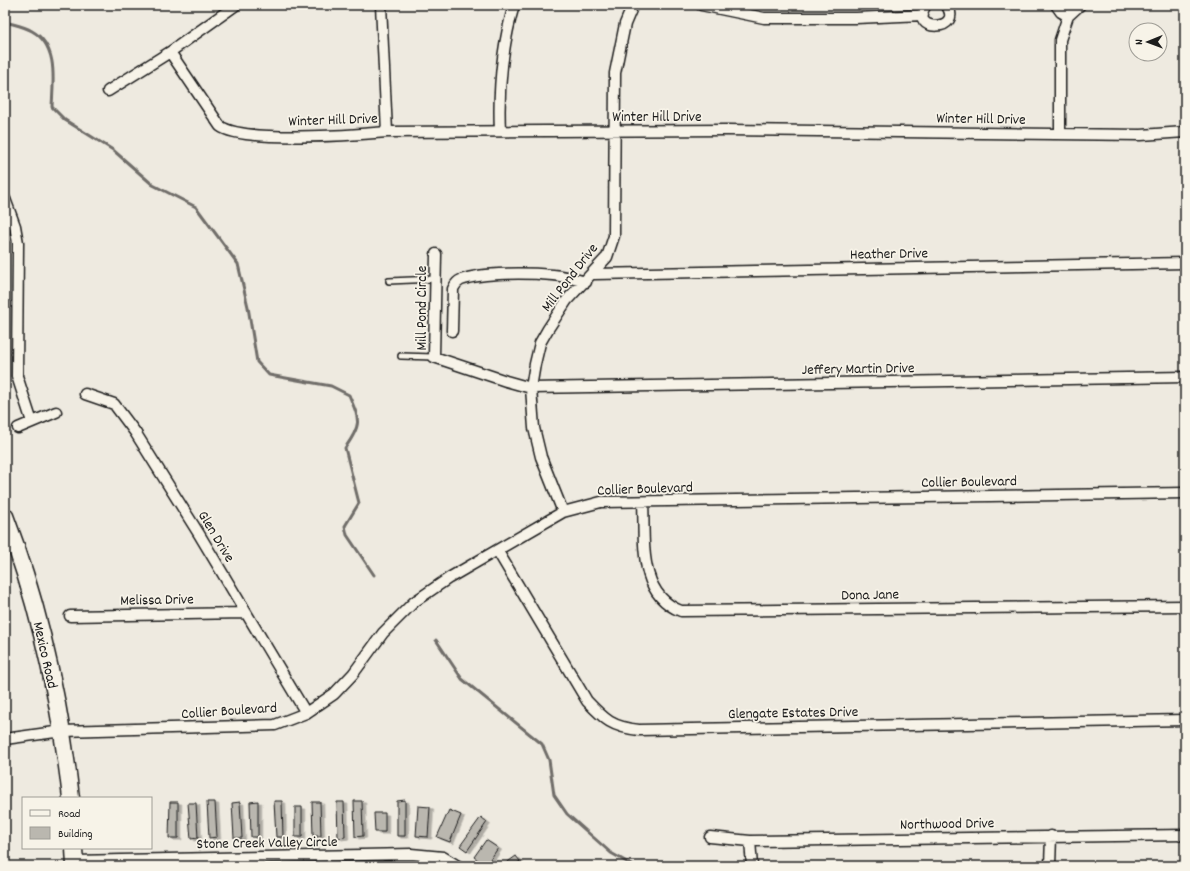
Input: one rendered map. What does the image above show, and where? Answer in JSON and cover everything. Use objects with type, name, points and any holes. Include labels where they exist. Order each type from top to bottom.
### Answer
[{"type":"main road","name":"Mexico Road","points":[[5,516],[34,604],[48,657],[62,731],[71,797]]},
{"type":"street","points":[[108,91],[170,52],[236,5]]},
{"type":"street","points":[[381,5],[387,132]]},
{"type":"street","points":[[500,132],[499,100],[502,63],[514,5]]},
{"type":"street","name":"Mill Pond Drive","points":[[563,512],[536,443],[530,388],[540,343],[562,307],[594,274],[607,257],[614,236],[615,73],[625,24],[633,5]]},
{"type":"street","points":[[701,5],[764,18],[856,18],[925,10],[929,25],[941,26],[949,16],[946,5]]},
{"type":"street","points":[[1056,5],[1061,12],[1068,16]]},
{"type":"street","points":[[1060,134],[1060,40],[1068,16],[1080,5]]},
{"type":"street","name":"Winter Hill Drive","points":[[170,52],[216,121],[225,130],[230,132],[272,136],[363,135],[387,132],[614,131],[1141,135],[1185,132]]},
{"type":"street","points":[[5,199],[15,226],[18,243],[17,376],[32,422]]},
{"type":"street","name":"Mill Pond Circle","points":[[436,254],[434,356],[530,388]]},
{"type":"street","name":"Heather Drive","points":[[594,274],[1185,263]]},
{"type":"street","points":[[452,331],[453,289],[455,284],[460,280],[496,275],[528,274],[555,275],[586,282]]},
{"type":"street","name":"Jeffery Martin Drive","points":[[530,388],[1185,377]]},
{"type":"street","name":"Glen Drive","points":[[85,394],[114,404],[135,432],[199,534],[306,713]]},
{"type":"street","points":[[18,428],[56,412]]},
{"type":"street","name":"Collier Boulevard","points":[[5,739],[62,731],[275,725],[306,713],[334,694],[353,674],[383,633],[414,602],[449,578],[563,512],[601,502],[1185,493]]},
{"type":"street","name":"Dona Jane","points":[[643,502],[648,576],[653,589],[665,602],[671,607],[681,611],[1185,606]]},
{"type":"street","name":"Glengate Estates Drive","points":[[497,550],[587,701],[602,717],[621,728],[639,730],[1185,720]]},
{"type":"street","name":"Melissa Drive","points":[[70,616],[245,613]]},
{"type":"street","name":"Northwood Drive","points":[[710,837],[750,841],[1185,835]]},
{"type":"street","points":[[1050,866],[1051,836]]},
{"type":"street","points":[[750,841],[752,866]]},
{"type":"street","name":"Stone Creek Valley Circle","points":[[74,858],[172,862],[411,854],[443,857],[458,866]]},
{"type":"lane","points":[[390,281],[435,279]]},
{"type":"lane","points":[[401,356],[434,356]]},
{"type":"building","points":[[405,800],[405,836],[397,836],[397,801]]},
{"type":"building","points":[[258,801],[258,837],[251,837],[250,802]]},
{"type":"building","points":[[274,801],[282,801],[283,837],[276,837]]},
{"type":"building","points":[[354,801],[362,801],[363,836],[355,837]]},
{"type":"building","points":[[170,802],[178,802],[178,838],[169,838]]},
{"type":"building","points":[[207,802],[215,802],[217,837],[209,838]]},
{"type":"building","points":[[240,802],[242,838],[234,838],[232,803]]},
{"type":"building","points":[[312,802],[320,802],[321,836],[313,836]]},
{"type":"building","points":[[337,802],[344,802],[345,837],[338,838]]},
{"type":"building","points":[[188,803],[196,803],[198,838],[191,839]]},
{"type":"building","points":[[418,806],[430,807],[428,837],[416,836]]},
{"type":"building","points":[[295,807],[302,807],[302,837],[295,837]]},
{"type":"building","points":[[449,810],[461,815],[450,842],[437,837]]},
{"type":"building","points":[[374,813],[385,813],[385,832],[375,832]]},
{"type":"building","points":[[481,817],[487,822],[467,851],[460,846]]},
{"type":"building","points":[[486,840],[498,848],[486,866],[474,857]]},
{"type":"building","points":[[516,856],[520,861],[514,866],[502,866]]},
{"type":"waterway","points":[[5,24],[9,23],[32,31],[41,38],[47,46],[53,76],[52,107],[65,120],[113,150],[153,185],[196,207],[238,264],[248,307],[257,362],[269,375],[331,386],[349,395],[358,422],[357,428],[345,448],[359,503],[345,526],[347,535],[374,575]]},
{"type":"waterway","points":[[436,640],[462,679],[542,744],[549,760],[554,795],[567,814],[611,853],[634,866]]}]
